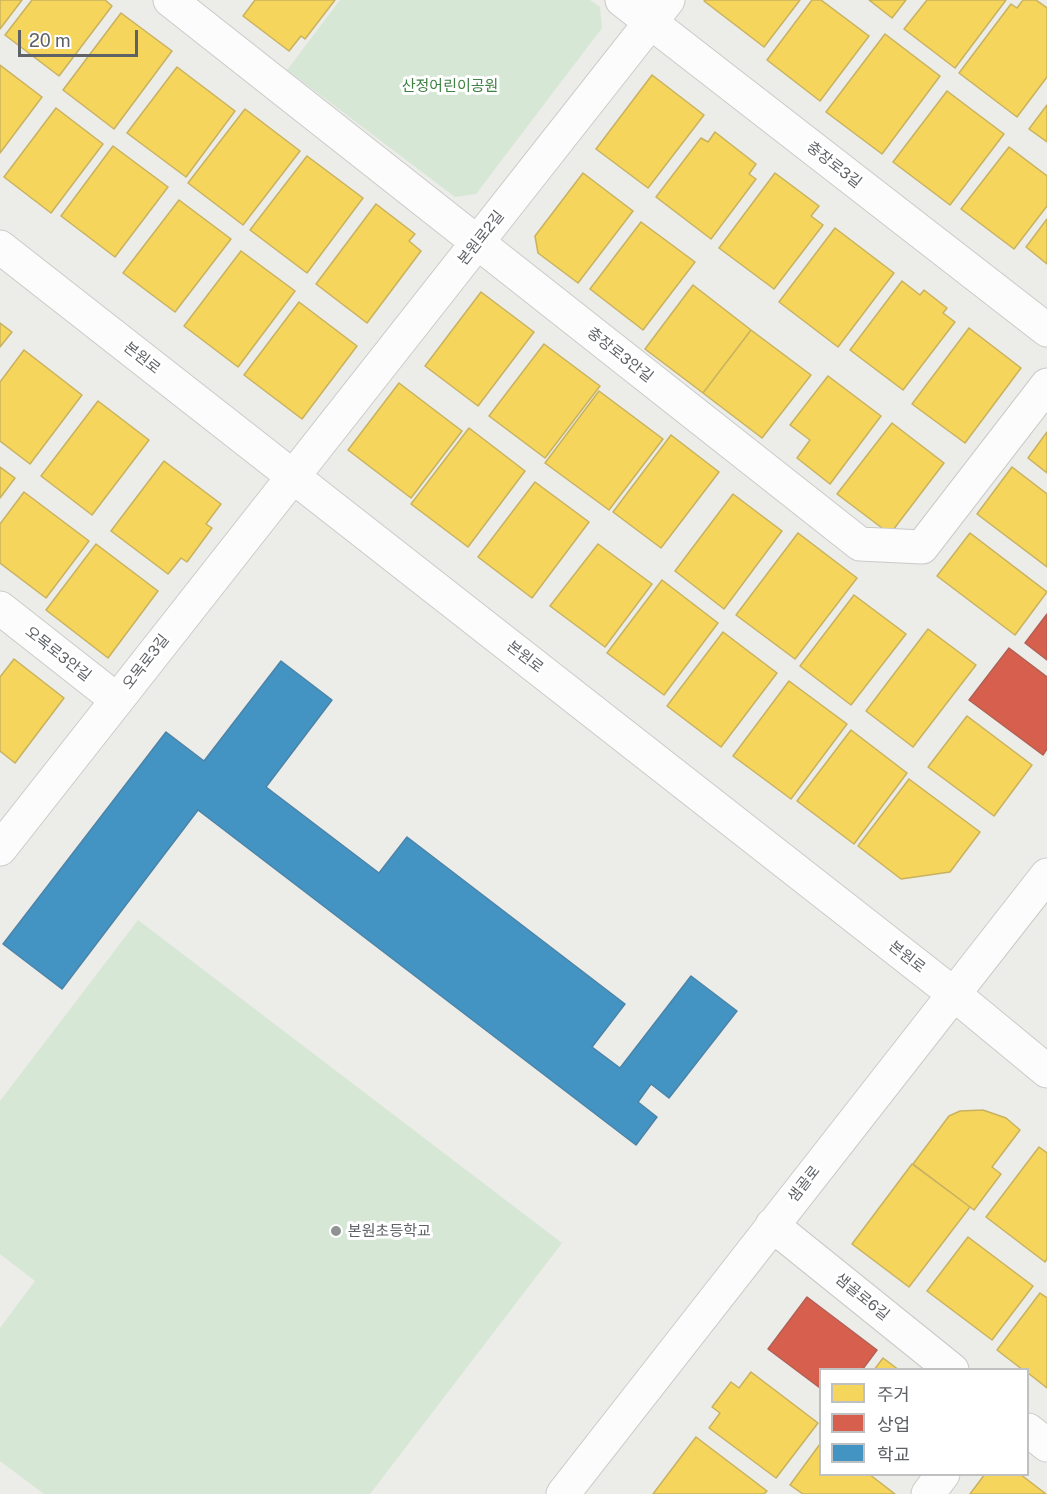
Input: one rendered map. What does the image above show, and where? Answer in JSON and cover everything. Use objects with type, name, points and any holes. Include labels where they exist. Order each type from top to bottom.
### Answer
[{"type":"street","name":"충장로3안길","points":[[170,0],[860,544],[922,547],[1047,385]]},
{"type":"street","name":"충장로3길","points":[[622,0],[659,11],[1047,330]]},
{"type":"street","name":"본원로2길","points":[[293,476],[659,11]]},
{"type":"street","name":"본원로","points":[[0,247],[955,995],[1047,1071]]},
{"type":"street","name":"오목로3길","points":[[0,849],[293,476]]},
{"type":"street","name":"오목로3안길","points":[[0,608],[117,700]]},
{"type":"street","name":"샘골로","points":[[563,1494],[1047,875]]},
{"type":"street","name":"샘골로6길","points":[[772,1225],[950,1368]]},
{"type":"street","points":[[1029,1431],[1047,1445]]},
{"type":"street","points":[[928,1494],[942,1476]]},
{"type":"green space","name":"산정어린이공원","points":[[340,0],[590,0],[600,7],[602,28],[476,194],[455,197],[287,70]]},
{"type":"green space","points":[[138,920],[562,1243],[370,1494],[44,1494],[0,1461],[0,1328],[35,1281],[0,1254],[0,1101]]},
{"type":"building: 주거","points":[[0,0],[22,0],[0,29]]},
{"type":"building: 주거","points":[[32,0],[105,0],[112,6],[59,76],[5,35]]},
{"type":"building: 주거","points":[[255,0],[335,0],[305,39],[301,36],[289,51],[243,16]]},
{"type":"building: 주거","points":[[705,0],[800,0],[764,47]]},
{"type":"building: 주거","points":[[812,0],[821,0],[869,36],[820,101],[767,60]]},
{"type":"building: 주거","points":[[869,0],[906,0],[892,18]]},
{"type":"building: 주거","points":[[927,0],[1006,0],[955,68],[904,29]]},
{"type":"building: 주거","points":[[1023,0],[1036,0],[1047,8],[1047,77],[1017,117],[959,73],[1011,4],[1017,8]]},
{"type":"building: 주거","points":[[121,13],[172,51],[114,129],[63,90]]},
{"type":"building: 주거","points":[[885,34],[940,76],[882,154],[826,112]]},
{"type":"building: 주거","points":[[0,65],[42,97],[0,153]]},
{"type":"building: 주거","points":[[177,67],[235,111],[186,177],[127,133]]},
{"type":"building: 주거","points":[[652,75],[704,115],[648,188],[596,149]]},
{"type":"building: 주거","points":[[947,91],[1004,134],[950,205],[893,162]]},
{"type":"building: 주거","points":[[1047,105],[1047,142],[1029,129]]},
{"type":"building: 주거","points":[[56,108],[103,144],[51,213],[4,177]]},
{"type":"building: 주거","points":[[245,109],[300,151],[243,225],[188,183]]},
{"type":"building: 주거","points":[[715,132],[756,164],[749,174],[756,179],[711,239],[656,197],[701,138],[708,142]]},
{"type":"building: 주거","points":[[113,146],[168,187],[115,257],[61,216]]},
{"type":"building: 주거","points":[[1009,147],[1047,176],[1047,206],[1014,249],[961,209]]},
{"type":"building: 주거","points":[[307,156],[363,198],[307,273],[250,230]]},
{"type":"building: 주거","points":[[583,173],[633,211],[578,283],[538,253],[535,236]]},
{"type":"building: 주거","points":[[775,173],[819,206],[811,216],[823,225],[774,289],[719,248]]},
{"type":"building: 주거","points":[[179,200],[231,239],[175,312],[123,273]]},
{"type":"building: 주거","points":[[376,204],[415,234],[409,241],[421,251],[367,323],[316,284]]},
{"type":"building: 주거","points":[[1047,219],[1047,264],[1026,247]]},
{"type":"building: 주거","points":[[641,222],[695,262],[643,330],[590,289]]},
{"type":"building: 주거","points":[[835,228],[894,273],[838,347],[779,302]]},
{"type":"building: 주거","points":[[241,251],[295,291],[238,367],[184,326]]},
{"type":"building: 주거","points":[[902,281],[920,295],[924,290],[947,308],[943,313],[955,322],[903,390],[850,350]]},
{"type":"building: 주거","points":[[693,285],[751,330],[703,393],[645,349]]},
{"type":"building: 주거","points":[[481,292],[534,332],[478,406],[425,366]]},
{"type":"building: 주거","points":[[299,302],[357,346],[302,419],[244,375]]},
{"type":"building: 주거","points":[[0,323],[12,332],[0,347]]},
{"type":"building: 주거","points":[[969,328],[1021,368],[965,443],[912,404]]},
{"type":"building: 주거","points":[[751,330],[811,375],[762,438],[703,393]]},
{"type":"building: 주거","points":[[544,344],[600,386],[545,458],[489,416]]},
{"type":"building: 주거","points":[[24,350],[82,395],[30,464],[0,441],[0,382]]},
{"type":"building: 주거","points":[[828,376],[881,416],[830,484],[797,458],[810,440],[790,425]]},
{"type":"building: 주거","points":[[399,383],[462,431],[411,498],[348,450]]},
{"type":"building: 주거","points":[[599,391],[663,439],[609,510],[545,463]]},
{"type":"building: 주거","points":[[98,401],[149,440],[92,515],[41,476]]},
{"type":"building: 주거","points":[[892,423],[944,463],[890,534],[837,494]]},
{"type":"building: 주거","points":[[469,428],[525,471],[468,547],[411,504]]},
{"type":"building: 주거","points":[[1047,432],[1047,473],[1028,458]]},
{"type":"building: 주거","points":[[671,435],[719,472],[661,548],[613,512]]},
{"type":"building: 주거","points":[[164,461],[221,504],[206,524],[212,528],[187,562],[181,558],[168,574],[111,531]]},
{"type":"building: 주거","points":[[0,467],[15,478],[0,498]]},
{"type":"building: 주거","points":[[1012,467],[1047,494],[1047,567],[977,514]]},
{"type":"building: 주거","points":[[535,482],[589,522],[532,598],[478,557]]},
{"type":"building: 주거","points":[[24,492],[89,541],[46,598],[0,563],[0,524]]},
{"type":"building: 주거","points":[[733,494],[782,531],[724,609],[675,571]]},
{"type":"building: 주거","points":[[798,533],[857,578],[795,659],[736,615]]},
{"type":"building: 주거","points":[[970,533],[1047,592],[1015,635],[937,576]]},
{"type":"building: 주거","points":[[96,544],[158,591],[108,658],[46,610]]},
{"type":"building: 주거","points":[[598,544],[652,584],[605,647],[550,606]]},
{"type":"building: 주거","points":[[662,580],[718,623],[664,695],[607,653]]},
{"type":"building: 주거","points":[[854,595],[906,634],[851,705],[800,666]]},
{"type":"building: 주거","points":[[928,629],[976,665],[913,747],[866,711]]},
{"type":"building: 주거","points":[[723,632],[777,673],[721,747],[667,706]]},
{"type":"building: 주거","points":[[14,659],[64,698],[15,763],[0,751],[0,677]]},
{"type":"building: 주거","points":[[789,681],[847,724],[791,799],[733,756]]},
{"type":"building: 주거","points":[[967,716],[1032,765],[994,816],[928,767]]},
{"type":"building: 주거","points":[[851,730],[907,773],[854,844],[797,801]]},
{"type":"building: 주거","points":[[909,779],[980,832],[950,872],[901,879],[858,846]]},
{"type":"building: 주거","points":[[983,1110],[1006,1118],[1020,1130],[992,1167],[1001,1174],[974,1210],[913,1164],[949,1116],[960,1111]]},
{"type":"building: 주거","points":[[1039,1147],[1047,1153],[1047,1259],[1045,1262],[986,1217]]},
{"type":"building: 주거","points":[[912,1164],[970,1207],[909,1287],[852,1244]]},
{"type":"building: 주거","points":[[968,1237],[1033,1286],[992,1340],[927,1291]]},
{"type":"building: 주거","points":[[1040,1293],[1047,1298],[1047,1388],[1029,1374],[1029,1368],[1020,1368],[997,1350]]},
{"type":"building: 주거","points":[[883,1358],[896,1368],[876,1368]]},
{"type":"building: 주거","points":[[751,1372],[818,1423],[776,1478],[709,1428],[720,1413],[712,1407],[731,1382],[739,1388]]},
{"type":"building: 주거","points":[[696,1437],[767,1491],[764,1494],[653,1494]]},
{"type":"building: 주거","points":[[819,1445],[819,1476],[872,1476],[895,1494],[803,1494],[790,1485]]},
{"type":"building: 주거","points":[[984,1476],[1023,1476],[1046,1494],[970,1494]]},
{"type":"building: 상업","points":[[1047,614],[1047,660],[1025,643]]},
{"type":"building: 상업","points":[[1009,648],[1047,677],[1047,749],[1043,755],[969,700]]},
{"type":"building: 상업","points":[[807,1297],[877,1350],[864,1368],[819,1368],[819,1387],[768,1349]]},
{"type":"building: 학교","points":[[281,661],[332,700],[266,787],[379,873],[407,837],[625,1004],[592,1047],[620,1068],[691,976],[737,1011],[669,1098],[651,1084],[638,1102],[657,1117],[636,1145],[198,810],[62,989],[3,944],[166,732],[204,761]]},
{"type":"place","name":"본원초등학교","points":[[336,1231]]}]
